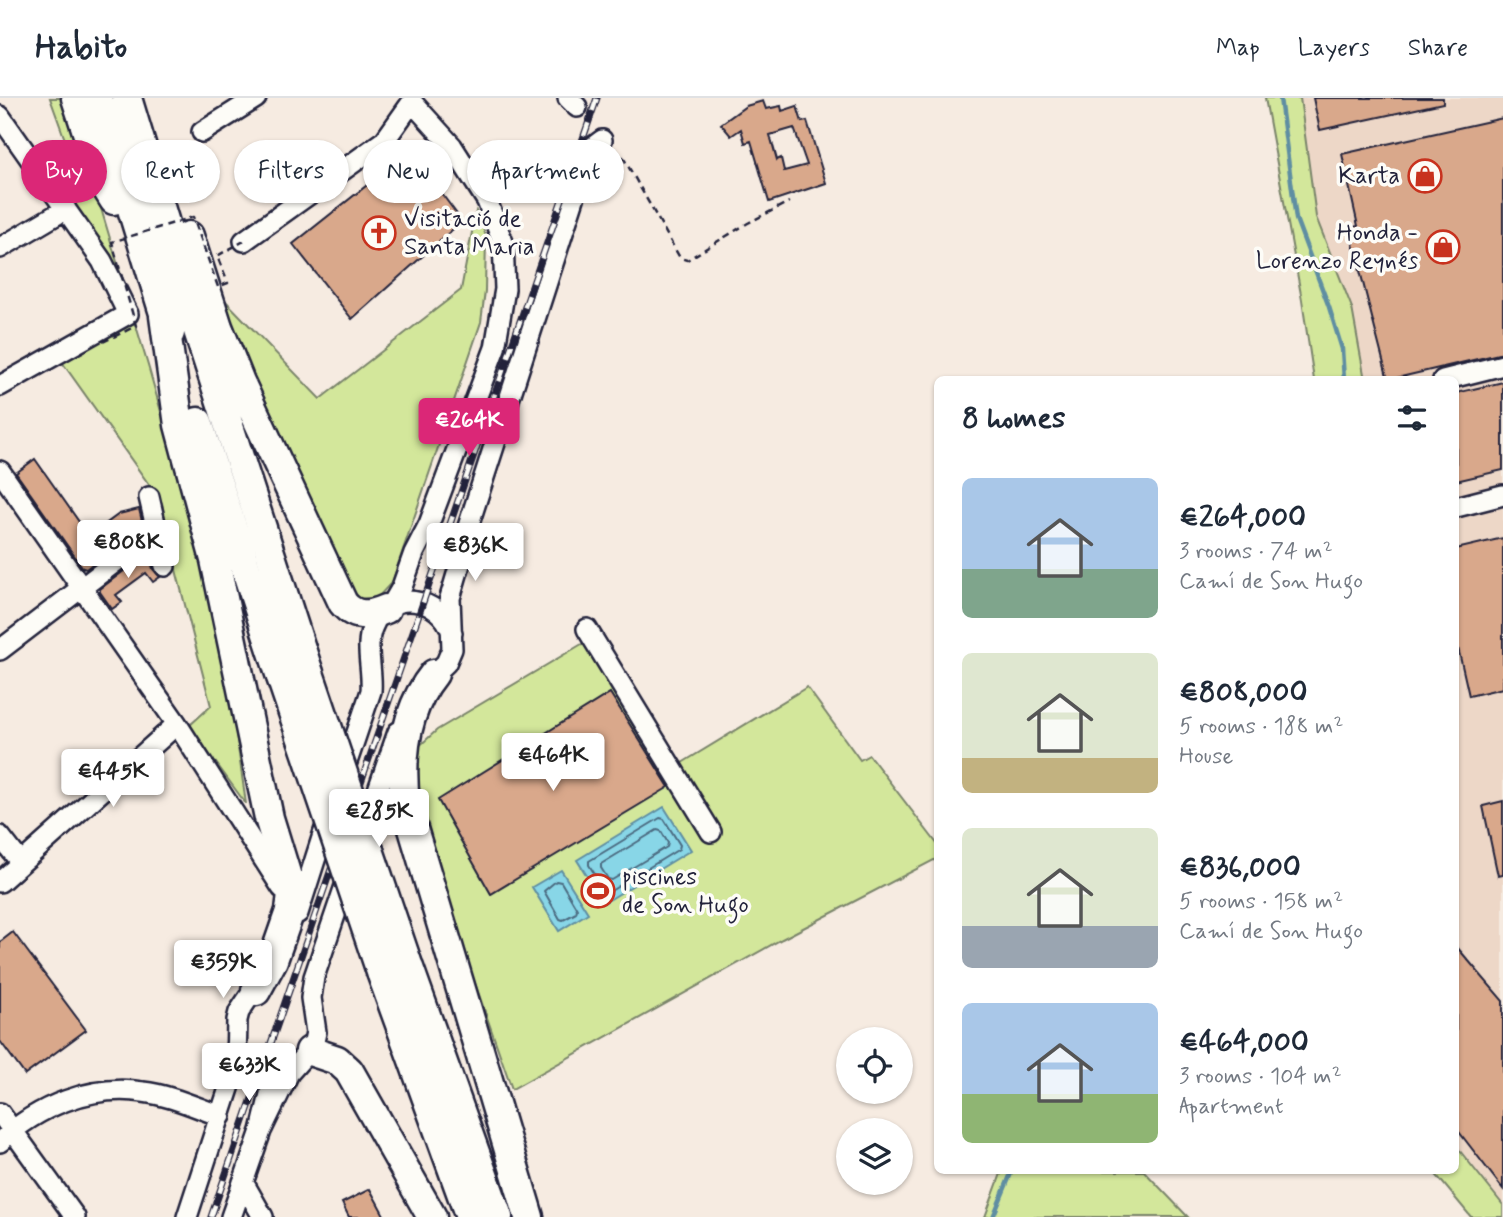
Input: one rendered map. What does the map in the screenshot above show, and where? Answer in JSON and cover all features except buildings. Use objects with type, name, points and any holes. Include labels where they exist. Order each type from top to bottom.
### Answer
[{"type":"highway","points":[[76,98],[104,184],[144,250]]},
{"type":"highway","points":[[98,98],[164,316],[294,673],[395,969],[470,1217]]},
{"type":"highway","points":[[130,103],[140,140]]},
{"type":"highway","points":[[159,203],[294,673]]},
{"type":"highway","points":[[178,203],[218,327],[236,371],[343,603],[350,611],[364,615],[388,607]]},
{"type":"highway","points":[[164,316],[179,425],[215,559],[267,810],[292,893],[290,911],[273,960],[256,991]]},
{"type":"highway","points":[[434,674],[417,699],[403,744],[405,802],[529,1217]]},
{"type":"highway","points":[[395,969],[498,1217]]},
{"type":"highway","points":[[304,1056],[337,1060],[349,1070],[432,1217]]},
{"type":"street","points":[[202,132],[256,98]]},
{"type":"street","points":[[244,241],[385,140],[413,99],[452,146],[487,201],[503,242],[505,289],[495,348],[429,524],[413,580],[415,595],[445,618],[452,633]]},
{"type":"street","points":[[0,116],[102,261],[128,314],[0,386]]},
{"type":"street","points":[[388,607],[403,601],[422,602],[435,598],[442,590],[466,533],[577,203]]},
{"type":"street","points":[[0,248],[65,209]]},
{"type":"street","points":[[1459,376],[1503,365]]},
{"type":"street","points":[[0,471],[177,724],[282,888]]},
{"type":"street","points":[[1459,506],[1503,495]]},
{"type":"street","points":[[149,497],[165,566]]},
{"type":"street","points":[[187,1217],[236,1067],[239,1012],[275,970],[301,904],[371,691],[371,629],[375,620],[402,587],[414,553],[429,524]]},
{"type":"street","points":[[0,650],[156,531]]},
{"type":"street","points":[[231,1217],[261,1131],[282,1085],[293,1067],[304,1056],[316,1032],[311,998],[314,977],[407,706],[417,690],[450,657],[450,598],[463,554],[466,533]]},
{"type":"street","points":[[587,629],[711,832]]},
{"type":"street","points":[[0,882],[177,724]]},
{"type":"street","points":[[0,836],[22,863]]},
{"type":"street","points":[[236,1030],[241,1047],[264,1064],[272,1075],[261,1131]]},
{"type":"street","points":[[221,1116],[241,1076],[253,1065],[264,1064],[282,1068],[304,1056]]},
{"type":"street","points":[[6,1136],[57,1104],[85,1095],[111,1091],[137,1091],[159,1095],[221,1116]]},
{"type":"street","points":[[0,1113],[6,1136],[75,1217]]},
{"type":"street","points":[[243,1182],[263,1217]]},
{"type":"path","points":[[624,159],[680,258],[687,260],[789,202]]},
{"type":"path","points":[[103,342],[136,326],[112,242],[193,217],[218,287],[228,283],[217,256],[244,241]]},
{"type":"shaded area","points":[[1300,98],[1503,98],[1503,1205],[1459,1150],[1459,376],[1364,376],[1352,308],[1316,217]]},
{"type":"green space","points":[[50,98],[68,98],[81,140],[65,140]]},
{"type":"green space","points":[[1265,98],[1300,98],[1316,217],[1352,308],[1364,376],[1313,376]]},
{"type":"green space","points":[[73,203],[99,203],[149,369],[194,529],[226,662],[246,804],[189,726],[211,706],[174,562],[162,503],[62,362],[132,323],[111,258]]},
{"type":"green space","points":[[476,211],[486,236],[485,291],[481,322],[392,582],[378,597],[360,599],[345,581],[270,420],[218,293],[320,399],[461,290]]},
{"type":"green space","name":"piscines de Son Hugo","points":[[597,635],[677,766],[807,687],[860,760],[869,755],[934,840],[934,860],[782,939],[512,1089],[419,823],[416,749],[437,730]]},
{"type":"green space","points":[[1459,1150],[1503,1205],[1503,1217],[1471,1217],[1435,1174],[1459,1174]]},
{"type":"green space","points":[[1001,1174],[1147,1174],[1188,1217],[985,1217]]},
{"type":"water","points":[[664,807],[691,850],[604,903],[577,860]]},
{"type":"water","points":[[561,870],[588,913],[559,931],[532,887]]},
{"type":"waterway","points":[[1280,98],[1296,219],[1342,349],[1344,376]]},
{"type":"waterway","points":[[993,1217],[1011,1174]]},
{"type":"railway","points":[[211,1217],[597,98]]},
{"type":"place","name":"Karta","points":[[1425,176]]},
{"type":"place","name":"Visitació de Santa Maria","points":[[379,233]]},
{"type":"place","name":"Honda - Lorenzo Reynés","points":[[1443,247]]},
{"type":"place","name":"piscines de Son Hugo","points":[[598,891]]}]
